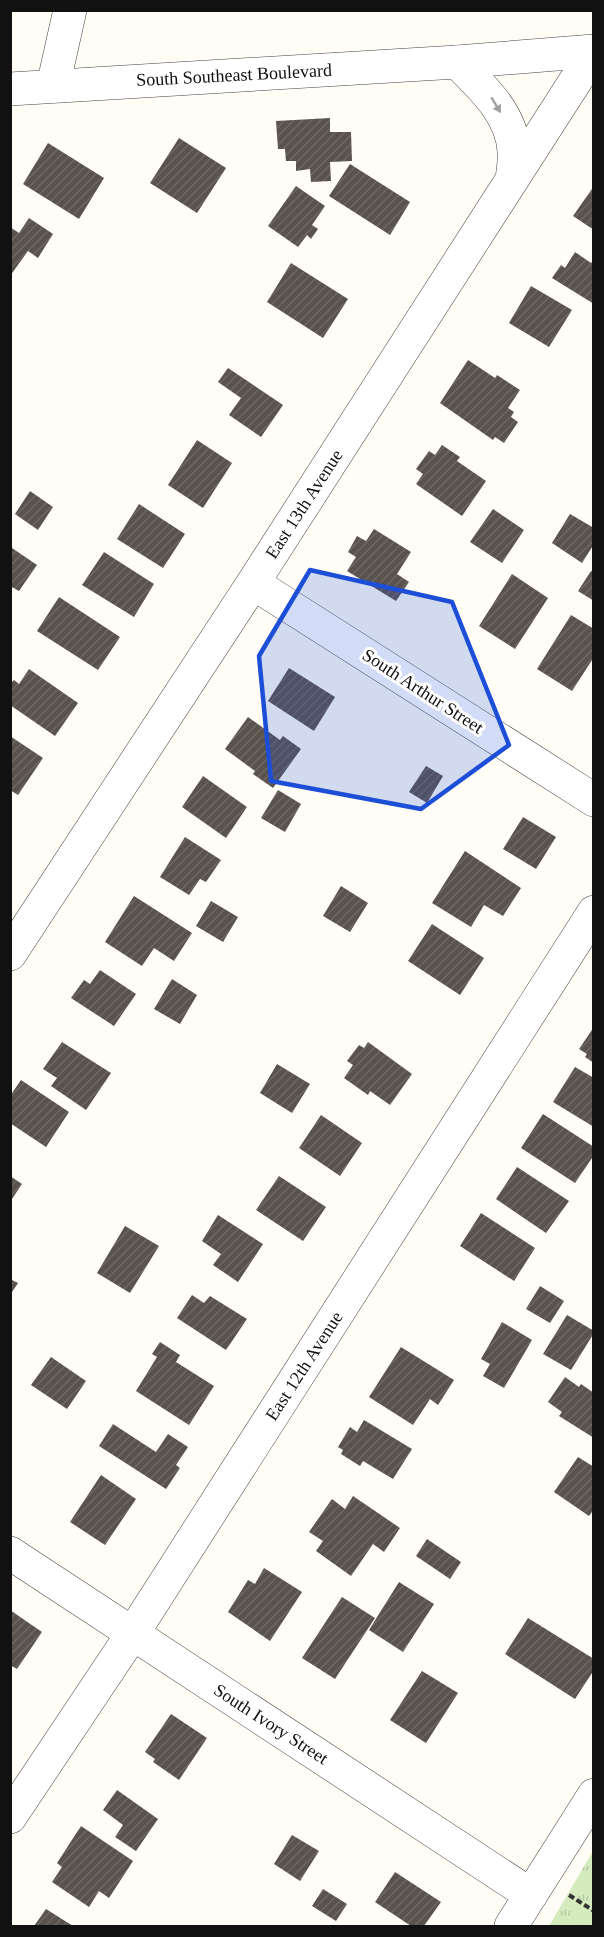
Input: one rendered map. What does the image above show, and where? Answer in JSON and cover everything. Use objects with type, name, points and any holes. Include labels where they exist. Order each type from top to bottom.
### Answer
[{"type":"street","points":[[53,86],[70,10]]},
{"type":"street","name":"South Southeast Boulevard","points":[[10,89],[457,62],[594,51]]},
{"type":"street","name":"East 13th Avenue","points":[[10,954],[253,583],[594,51]]},
{"type":"street","points":[[457,62],[489,93],[506,122],[514,150],[512,180]]},
{"type":"street","name":"South Arthur Street","points":[[253,583],[594,800]]},
{"type":"street","name":"East 12th Avenue","points":[[10,1817],[133,1633],[594,912]]},
{"type":"street","name":"South Ivory Street","points":[[10,1553],[531,1895]]},
{"type":"street","points":[[511,1926],[594,1795]]},
{"type":"highlighted area","points":[[310,570],[452,602],[509,745],[421,809],[271,781],[259,656]]},
{"type":"green space","points":[[593,1851],[593,1926],[549,1926]]},
{"type":"building","points":[[330,118],[330,132],[351,132],[352,161],[330,162],[331,181],[311,182],[310,169],[296,171],[296,161],[286,161],[285,149],[278,149],[276,121]]},
{"type":"building","points":[[179,138],[226,168],[197,213],[150,183]]},
{"type":"building","points":[[48,143],[104,178],[79,219],[23,184]]},
{"type":"building","points":[[350,164],[410,202],[390,235],[329,196]]},
{"type":"building","points":[[296,186],[325,206],[312,225],[318,229],[311,239],[307,235],[298,247],[268,226]]},
{"type":"building","points":[[594,186],[594,230],[573,216]]},
{"type":"building","points":[[29,218],[53,234],[38,258],[28,251],[10,276],[10,227],[19,233]]},
{"type":"building","points":[[575,252],[591,263],[594,259],[594,304],[552,278],[561,265],[565,268]]},
{"type":"building","points":[[291,263],[348,299],[323,338],[267,302]]},
{"type":"building","points":[[531,286],[572,310],[549,347],[509,323]]},
{"type":"building","points":[[468,360],[495,378],[497,375],[520,390],[508,408],[514,412],[511,417],[518,422],[504,443],[495,437],[493,440],[440,403]]},
{"type":"building","points":[[228,368],[283,405],[261,437],[229,415],[241,398],[218,382]]},
{"type":"building","points":[[197,440],[232,463],[203,508],[168,485]]},
{"type":"building","points":[[442,445],[460,457],[457,461],[486,481],[462,516],[416,484],[423,474],[416,469],[429,451],[435,455]]},
{"type":"building","points":[[30,491],[53,507],[38,530],[15,514]]},
{"type":"building","points":[[139,504],[185,534],[163,568],[117,539]]},
{"type":"building","points":[[493,509],[524,530],[502,563],[470,542]]},
{"type":"building","points":[[570,514],[594,528],[594,544],[582,563],[552,543]]},
{"type":"building","points":[[374,529],[411,552],[397,574],[409,582],[396,601],[347,571],[356,557],[348,552],[357,536],[366,541]]},
{"type":"building","points":[[12,548],[37,565],[19,591],[10,586],[10,551]]},
{"type":"building","points":[[104,552],[154,584],[134,617],[82,585]]},
{"type":"building","points":[[591,571],[594,572],[594,601],[578,591]]},
{"type":"building","points":[[512,574],[548,598],[515,649],[479,626]]},
{"type":"building","points":[[59,597],[120,637],[98,670],[37,631]]},
{"type":"building","points":[[571,615],[594,629],[594,657],[572,691],[537,669]]},
{"type":"building","points":[[289,668],[335,697],[314,731],[268,701]]},
{"type":"building","points":[[29,669],[78,703],[55,736],[10,705],[10,684],[14,680],[19,684]]},
{"type":"building","points":[[248,717],[280,740],[283,736],[301,749],[273,788],[253,774],[255,771],[225,749]]},
{"type":"building","points":[[10,736],[43,758],[18,795],[10,790]]},
{"type":"building","points":[[426,766],[443,776],[427,803],[409,792]]},
{"type":"building","points":[[203,776],[247,807],[226,838],[182,807]]},
{"type":"building","points":[[278,790],[301,804],[285,832],[261,818]]},
{"type":"building","points":[[523,817],[556,837],[536,869],[503,849]]},
{"type":"building","points":[[185,837],[221,860],[206,882],[200,879],[189,895],[160,877]]},
{"type":"building","points":[[465,851],[521,888],[503,916],[484,905],[471,927],[432,903]]},
{"type":"building","points":[[341,886],[368,903],[350,932],[323,916]]},
{"type":"building","points":[[134,896],[192,933],[174,961],[154,948],[142,966],[105,942]]},
{"type":"building","points":[[211,901],[238,917],[223,942],[196,926]]},
{"type":"building","points":[[432,924],[484,958],[460,995],[408,961]]},
{"type":"building","points":[[100,970],[136,994],[114,1026],[71,998],[84,980],[90,984]]},
{"type":"building","points":[[172,979],[197,995],[180,1024],[154,1009]]},
{"type":"building","points":[[594,1027],[594,1063],[585,1057],[587,1054],[579,1049]]},
{"type":"building","points":[[62,1042],[111,1073],[86,1110],[51,1086],[57,1078],[43,1069]]},
{"type":"building","points":[[368,1042],[412,1074],[390,1105],[370,1091],[368,1095],[344,1078],[353,1065],[347,1061],[359,1045],[364,1048]]},
{"type":"building","points":[[277,1064],[310,1084],[292,1113],[260,1093]]},
{"type":"building","points":[[575,1067],[594,1078],[594,1127],[553,1102]]},
{"type":"building","points":[[21,1080],[69,1112],[46,1147],[10,1123],[10,1096]]},
{"type":"building","points":[[543,1114],[594,1147],[594,1155],[575,1183],[521,1148]]},
{"type":"building","points":[[321,1115],[362,1143],[340,1176],[299,1148]]},
{"type":"building","points":[[517,1167],[569,1201],[546,1233],[496,1199]]},
{"type":"building","points":[[10,1176],[22,1184],[10,1202]]},
{"type":"building","points":[[279,1176],[326,1207],[303,1241],[256,1210]]},
{"type":"building","points":[[481,1213],[535,1248],[514,1281],[460,1246]]},
{"type":"building","points":[[218,1215],[263,1244],[238,1282],[213,1265],[221,1254],[202,1241]]},
{"type":"building","points":[[125,1226],[159,1246],[130,1293],[97,1273]]},
{"type":"building","points":[[10,1279],[18,1283],[10,1295]]},
{"type":"building","points":[[540,1286],[564,1301],[550,1323],[526,1309]]},
{"type":"building","points":[[192,1295],[204,1303],[210,1296],[247,1319],[226,1350],[177,1318]]},
{"type":"building","points":[[567,1315],[594,1331],[571,1370],[543,1354]]},
{"type":"building","points":[[502,1322],[532,1340],[504,1388],[483,1376],[490,1364],[481,1359]]},
{"type":"building","points":[[160,1342],[180,1355],[176,1362],[214,1386],[189,1425],[136,1391],[157,1357],[152,1354]]},
{"type":"building","points":[[401,1347],[454,1380],[438,1405],[430,1399],[413,1425],[369,1397]]},
{"type":"building","points":[[51,1357],[86,1381],[67,1409],[31,1385]]},
{"type":"building","points":[[565,1377],[579,1387],[581,1384],[594,1393],[594,1438],[559,1416],[562,1412],[548,1402]]},
{"type":"building","points":[[364,1420],[412,1449],[393,1479],[363,1461],[360,1466],[341,1454],[343,1450],[338,1447],[350,1427],[357,1432]]},
{"type":"building","points":[[113,1424],[156,1452],[168,1434],[188,1447],[176,1465],[180,1468],[166,1489],[99,1446]]},
{"type":"building","points":[[578,1457],[594,1467],[594,1509],[589,1516],[554,1492]]},
{"type":"building","points":[[101,1475],[136,1499],[105,1545],[70,1522]]},
{"type":"building","points":[[353,1496],[400,1528],[384,1552],[373,1544],[351,1576],[316,1551],[323,1541],[309,1532],[332,1499],[345,1509]]},
{"type":"building","points":[[427,1539],[461,1562],[450,1579],[416,1556]]},
{"type":"building","points":[[264,1568],[302,1592],[270,1641],[228,1612],[248,1580],[255,1584]]},
{"type":"building","points":[[399,1582],[434,1604],[403,1652],[369,1630]]},
{"type":"building","points":[[342,1597],[375,1618],[335,1679],[302,1658]]},
{"type":"building","points":[[10,1610],[42,1632],[17,1669],[10,1665]]},
{"type":"building","points":[[528,1618],[594,1659],[594,1670],[575,1699],[505,1654]]},
{"type":"building","points":[[422,1671],[458,1693],[426,1743],[390,1720]]},
{"type":"building","points":[[171,1714],[207,1738],[179,1780],[153,1762],[155,1759],[145,1752]]},
{"type":"building","points":[[117,1790],[158,1819],[136,1851],[115,1837],[123,1825],[103,1810]]},
{"type":"building","points":[[81,1826],[133,1861],[109,1898],[99,1891],[89,1907],[52,1882],[62,1867],[57,1863]]},
{"type":"building","points":[[292,1835],[319,1851],[300,1881],[274,1864]]},
{"type":"building","points":[[395,1872],[441,1902],[424,1926],[411,1926],[375,1902]]},
{"type":"building","points":[[323,1889],[347,1904],[336,1921],[312,1906]]},
{"type":"building","points":[[46,1909],[73,1926],[34,1926]]}]
